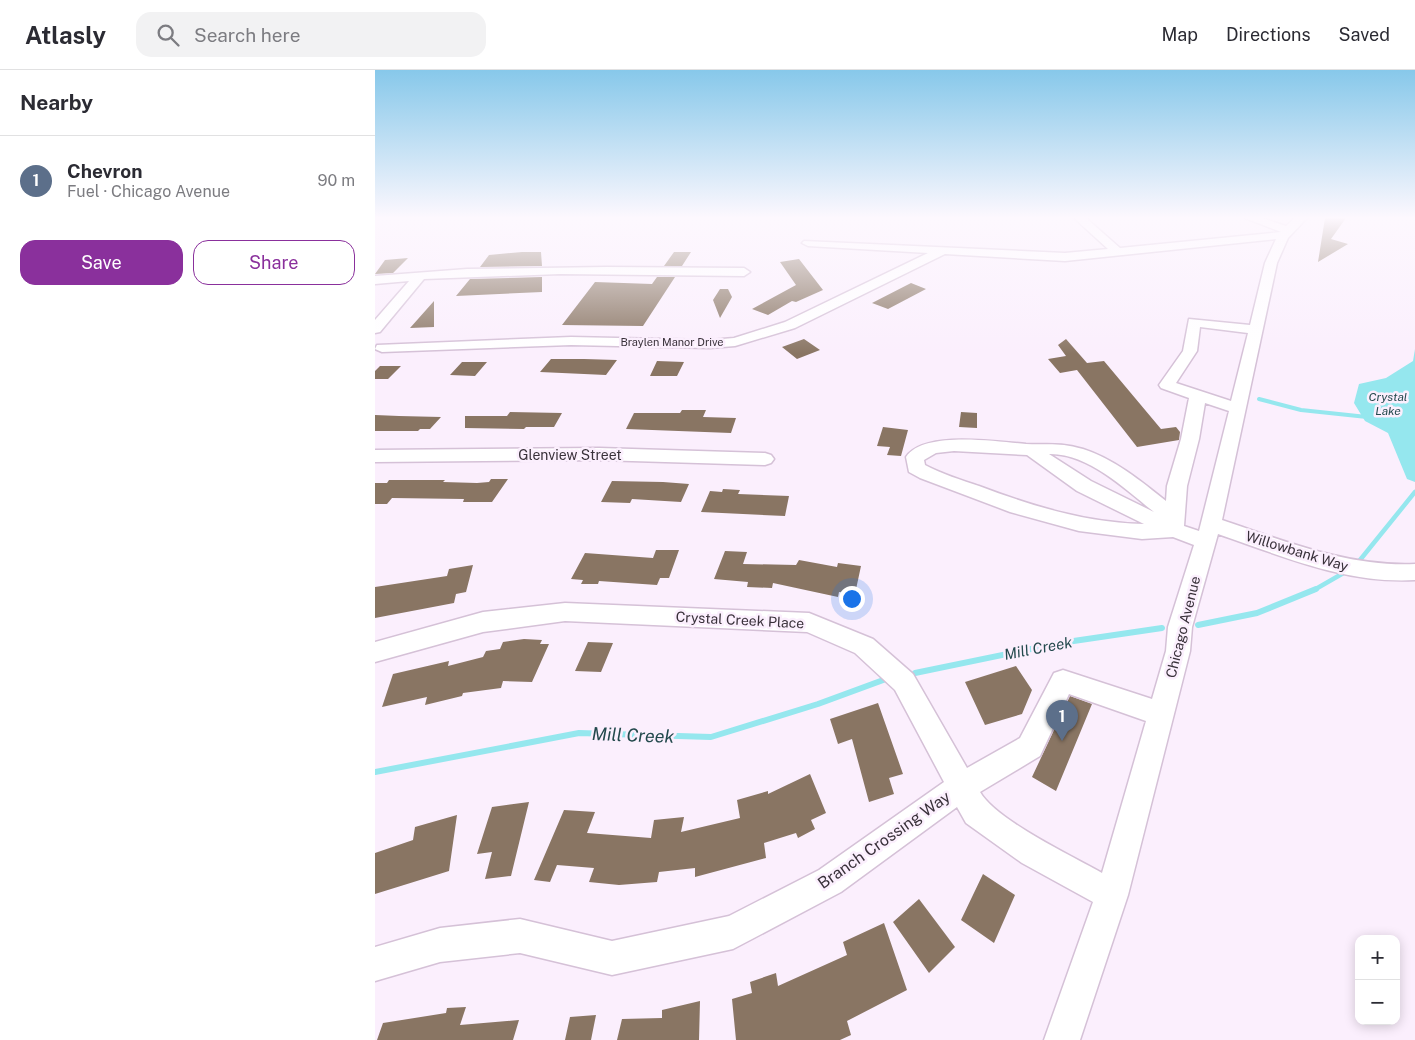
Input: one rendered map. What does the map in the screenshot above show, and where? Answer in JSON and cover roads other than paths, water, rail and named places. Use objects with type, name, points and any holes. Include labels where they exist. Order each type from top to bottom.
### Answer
[{"type":"street","name":"Braylen Manor Drive","points":[[377,346],[571,341],[710,344],[735,342],[790,325],[917,263]]},
{"type":"street","name":"Chicago Avenue","points":[[1062,1040],[1112,895],[1178,651],[1180,627],[1208,532],[1271,263]]},
{"type":"street","points":[[375,280],[607,270],[744,272]]},
{"type":"street","points":[[375,330],[419,277]]},
{"type":"street","points":[[1238,409],[1167,386],[1190,351],[1194,322],[1256,330]]},
{"type":"street","points":[[1174,524],[1177,486],[1190,439],[1198,396]]},
{"type":"street","points":[[954,445],[1031,450],[1061,449],[1089,458],[1138,490],[1174,524],[1146,533],[1068,522],[1009,504],[927,474],[916,468],[915,457],[932,448],[954,445]]},
{"type":"street","points":[[1031,450],[1083,486],[1174,524]]},
{"type":"street","name":"Glenview Street","points":[[375,456],[599,454],[765,459]]},
{"type":"street","name":"Willowbank Way","points":[[1174,524],[1343,567],[1399,574],[1415,572]]},
{"type":"street","name":"Crystal Creek Place","points":[[375,652],[483,622],[565,612],[809,623],[864,646],[903,682],[976,813],[1033,852],[1112,895]]},
{"type":"street","name":"Branch Crossing Way","points":[[375,964],[440,945],[521,936],[612,958],[733,932],[829,881],[961,786],[1030,747],[1063,681],[1161,714]]},
{"type":"water","name":"Crystal Lake","points":[[1415,349],[1415,482],[1407,479],[1388,433],[1365,421],[1354,403],[1359,384],[1386,378],[1413,361]]},
{"type":"waterway","points":[[1259,399],[1301,410],[1367,417]]},
{"type":"waterway","name":"Mill Creek","points":[[1360,560],[1415,492]]},
{"type":"waterway","name":"Mill Creek","points":[[1315,589],[1347,571]]},
{"type":"waterway","name":"Mill Creek","points":[[1198,625],[1257,613],[1315,589]]},
{"type":"waterway","name":"Mill Creek","points":[[915,673],[1060,643],[1162,628]]},
{"type":"waterway","name":"Mill Creek","points":[[375,772],[579,733],[711,737],[818,704],[886,679]]},
{"type":"place","name":"Chevron","points":[[1062,741]]}]
